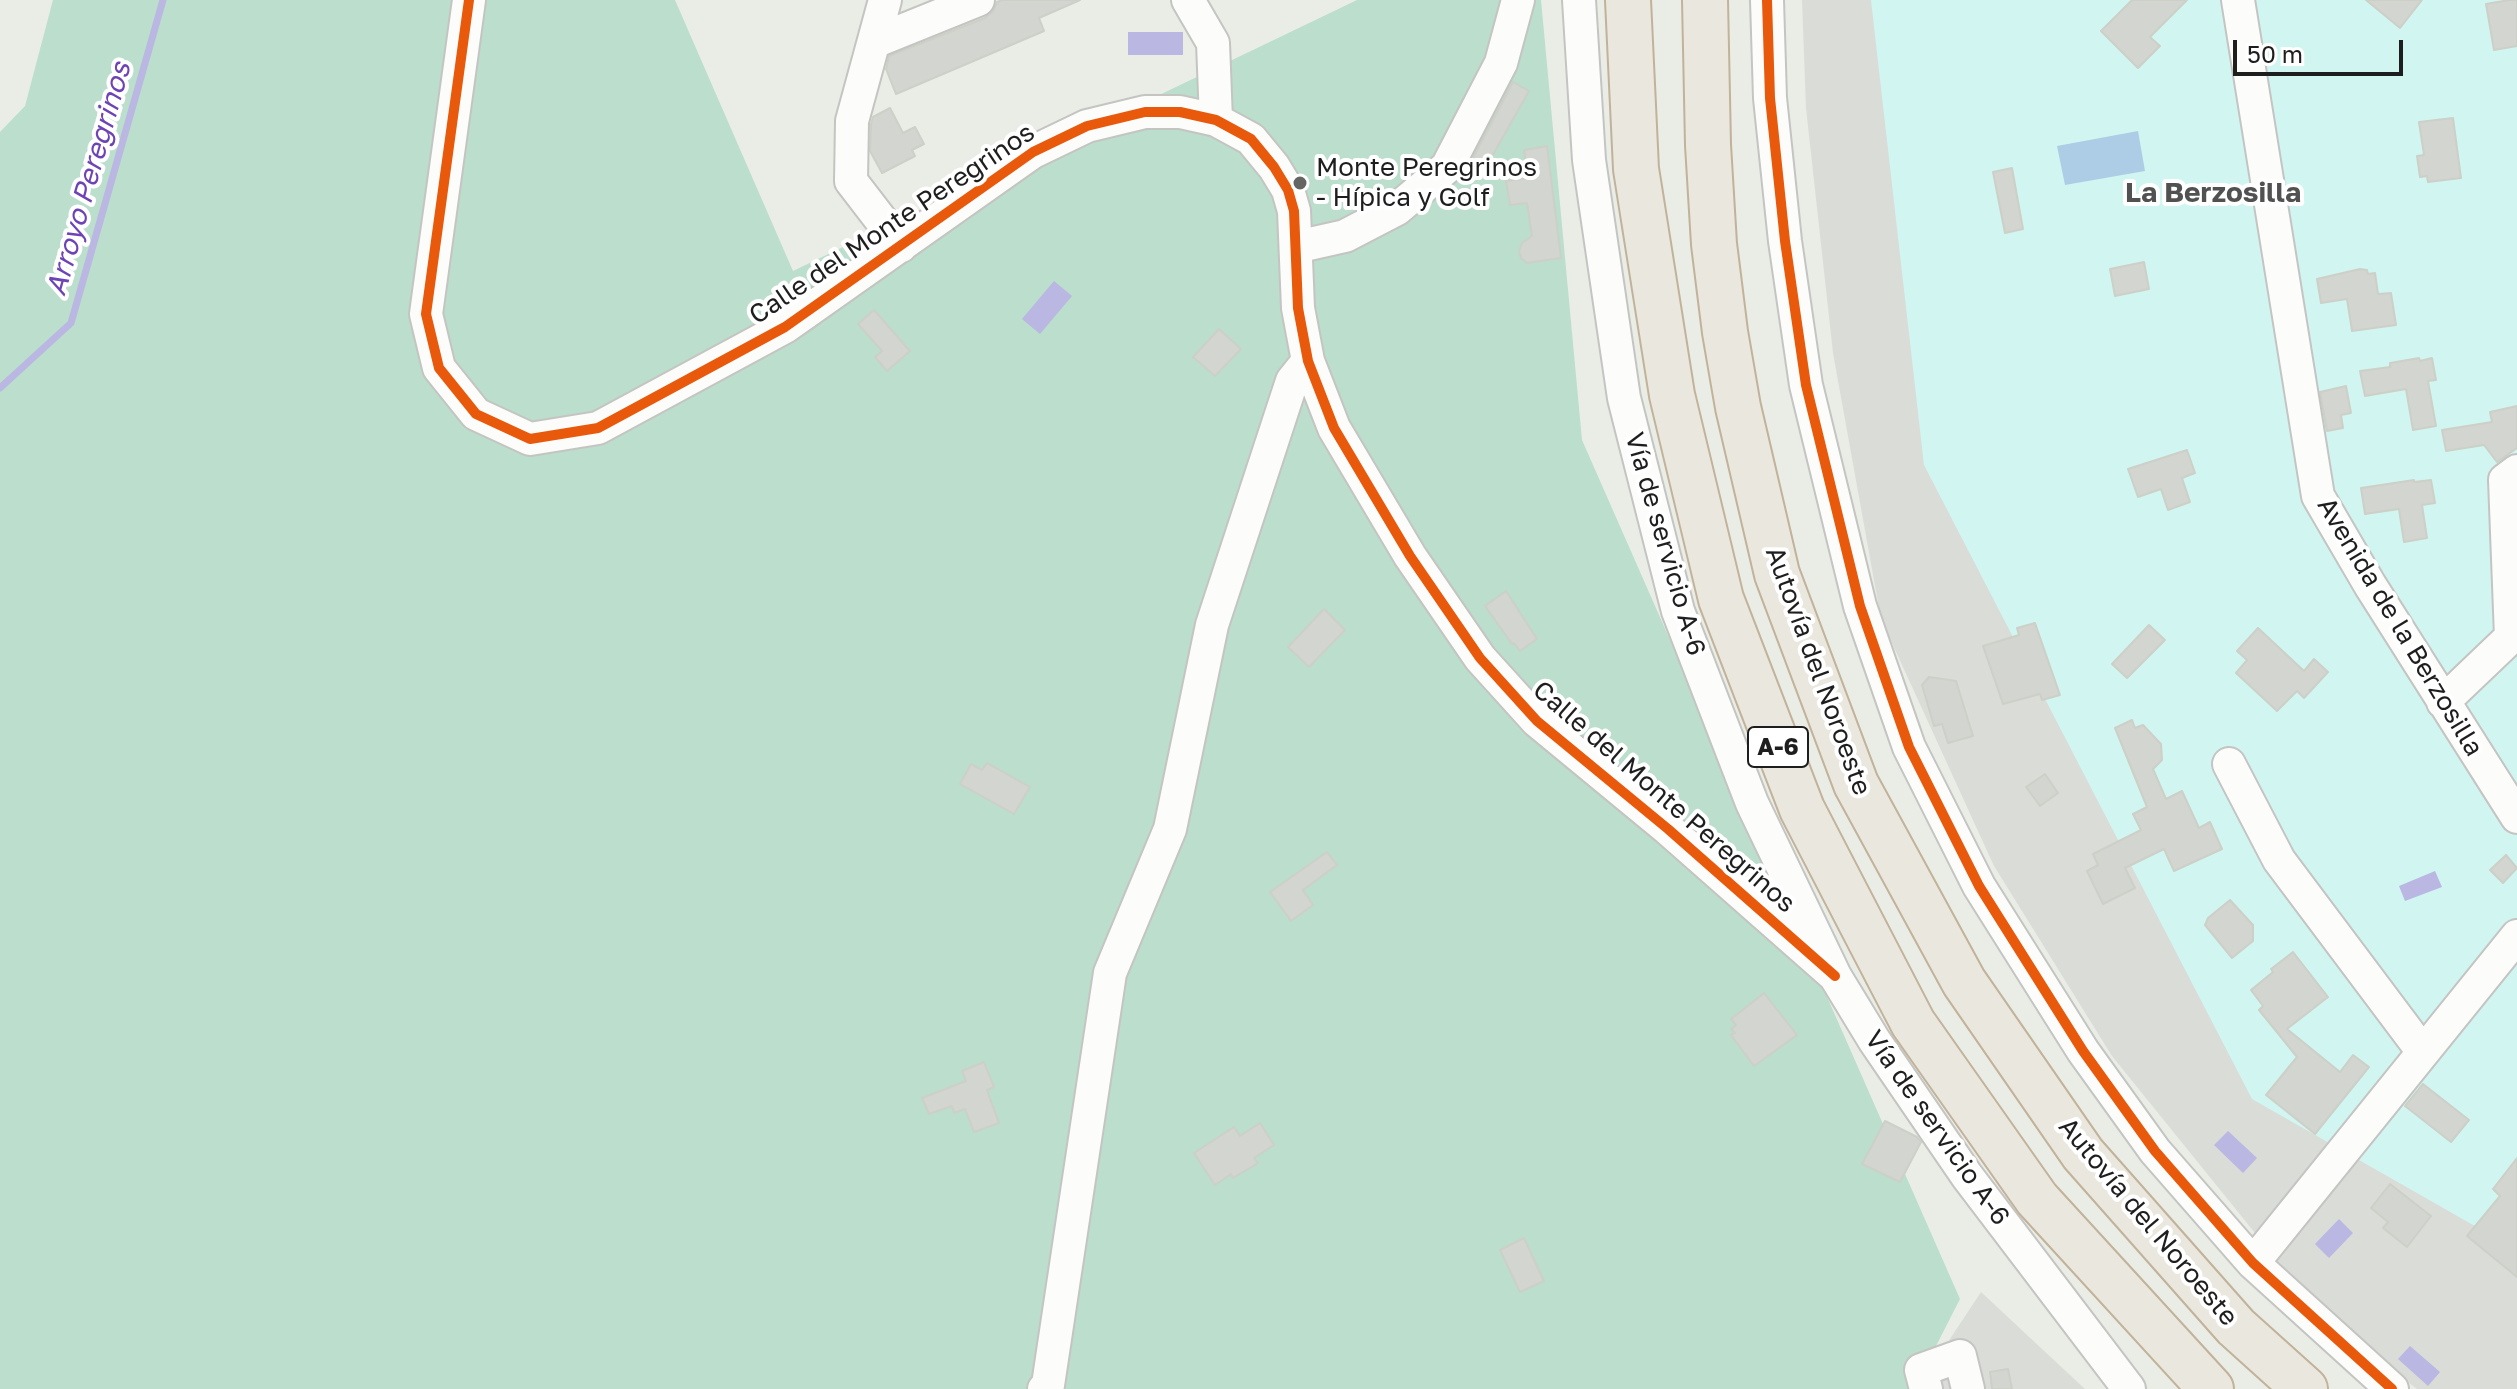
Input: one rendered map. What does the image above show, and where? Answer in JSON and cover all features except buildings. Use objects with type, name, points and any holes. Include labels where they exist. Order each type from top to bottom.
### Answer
[{"type":"highway","name":"A-6","points":[[1628,0],[1636,169],[1672,395],[1721,599],[1802,809],[1913,1023],[2019,1174],[2037,1199],[2211,1389]]},
{"type":"highway","name":"Autovía del Noroeste","points":[[1705,0],[1714,244],[1738,407],[1777,574],[1856,784],[1964,982],[2083,1154],[2236,1327],[2305,1389]]},
{"type":"highway","points":[[1725,332],[1741,243],[1734,0]]},
{"type":"street","name":"Calle del Monte Peregrinos","points":[[469,0],[426,314],[439,368],[476,414],[530,439],[598,428],[785,327],[1033,152],[1087,126],[1145,112],[1180,112],[1216,120],[1251,139],[1288,190],[1294,211],[1298,308],[1308,361],[1334,428],[1410,556],[1480,658],[1537,721],[1668,829],[1835,976]]},
{"type":"street","points":[[885,0],[852,121],[851,181],[901,246]]},
{"type":"street","points":[[874,42],[978,0]]},
{"type":"street","points":[[1188,0],[1213,43],[1216,120]]},
{"type":"street","points":[[1296,247],[1345,236],[1397,209],[1447,167],[1501,63],[1518,0]]},
{"type":"street","name":"Vía de servicio A-6","points":[[1579,0],[1589,160],[1624,398],[1678,611],[1752,803],[1835,976],[1874,1040],[1967,1176],[2049,1284]]},
{"type":"street","points":[[1767,0],[1770,98],[1785,241],[1806,385],[1860,606],[1909,747],[1979,886],[2083,1051],[2155,1151],[2253,1263],[2392,1389]]},
{"type":"street","name":"Avenida de la Berzosilla","points":[[2238,0],[2318,496],[2517,817]]},
{"type":"street","points":[[1044,1389],[1048,1385],[1110,973],[1170,829],[1212,625],[1292,381],[1308,361]]},
{"type":"street","points":[[2443,702],[2514,637],[2505,480],[2517,471]]},
{"type":"street","points":[[2229,764],[2279,860],[2423,1052]]},
{"type":"street","points":[[2253,1263],[2517,936]]},
{"type":"street","points":[[2049,1284],[2129,1389]]},
{"type":"street","points":[[2049,1284],[2148,1389]]},
{"type":"street","points":[[1926,1389],[1921,1370],[1960,1356],[1968,1389]]},
{"type":"shaded area","points":[[1802,0],[2517,0],[2517,1389],[2417,1389],[2378,1359],[2280,1264],[2112,1056],[1994,866],[1881,619],[1833,353],[1806,108]]},
{"type":"shaded area","points":[[1871,0],[2517,0],[2517,1250],[2252,1099],[1924,465]]},
{"type":"shaded area","points":[[1128,32],[1183,32],[1183,55],[1128,55]]},
{"type":"shaded area","points":[[2138,131],[2145,171],[2065,185],[2057,146]]},
{"type":"shaded area","points":[[1054,281],[1072,296],[1040,334],[1022,319]]},
{"type":"shaded area","points":[[2435,871],[2442,887],[2405,901],[2399,886]]},
{"type":"shaded area","points":[[2228,1131],[2257,1158],[2243,1173],[2214,1145]]},
{"type":"shaded area","points":[[2339,1219],[2353,1233],[2329,1258],[2315,1244]]},
{"type":"shaded area","points":[[1981,1292],[2085,1389],[1917,1389]]},
{"type":"shaded area","points":[[2410,1346],[2440,1372],[2428,1386],[2398,1359]]},
{"type":"green space","points":[[53,0],[675,0],[793,271],[1357,0],[1541,0],[1582,440],[1960,1299],[1914,1389],[0,1389],[0,132],[25,106]]},
{"type":"waterway","name":"Arroyo Peregrinos","points":[[0,388],[71,323],[163,0]]},
{"type":"cycle path","points":[[469,0],[426,314],[439,368],[476,414],[530,439],[598,428],[785,327],[1033,152],[1087,126],[1145,112],[1180,112],[1216,120],[1251,139],[1288,190],[1294,211],[1298,308],[1308,361],[1334,428],[1410,556],[1480,658],[1537,721],[1668,829],[1835,976]]},
{"type":"cycle path","points":[[1767,0],[1770,98],[1785,241],[1806,385],[1860,606],[1909,747],[1979,886],[2083,1051],[2155,1151],[2253,1263],[2392,1389]]},
{"type":"place","name":"Monte Peregrinos - Hípica y Golf","points":[[1300,183]]},
{"type":"district","name":"La Berzosilla","points":[[2213,193]]}]
